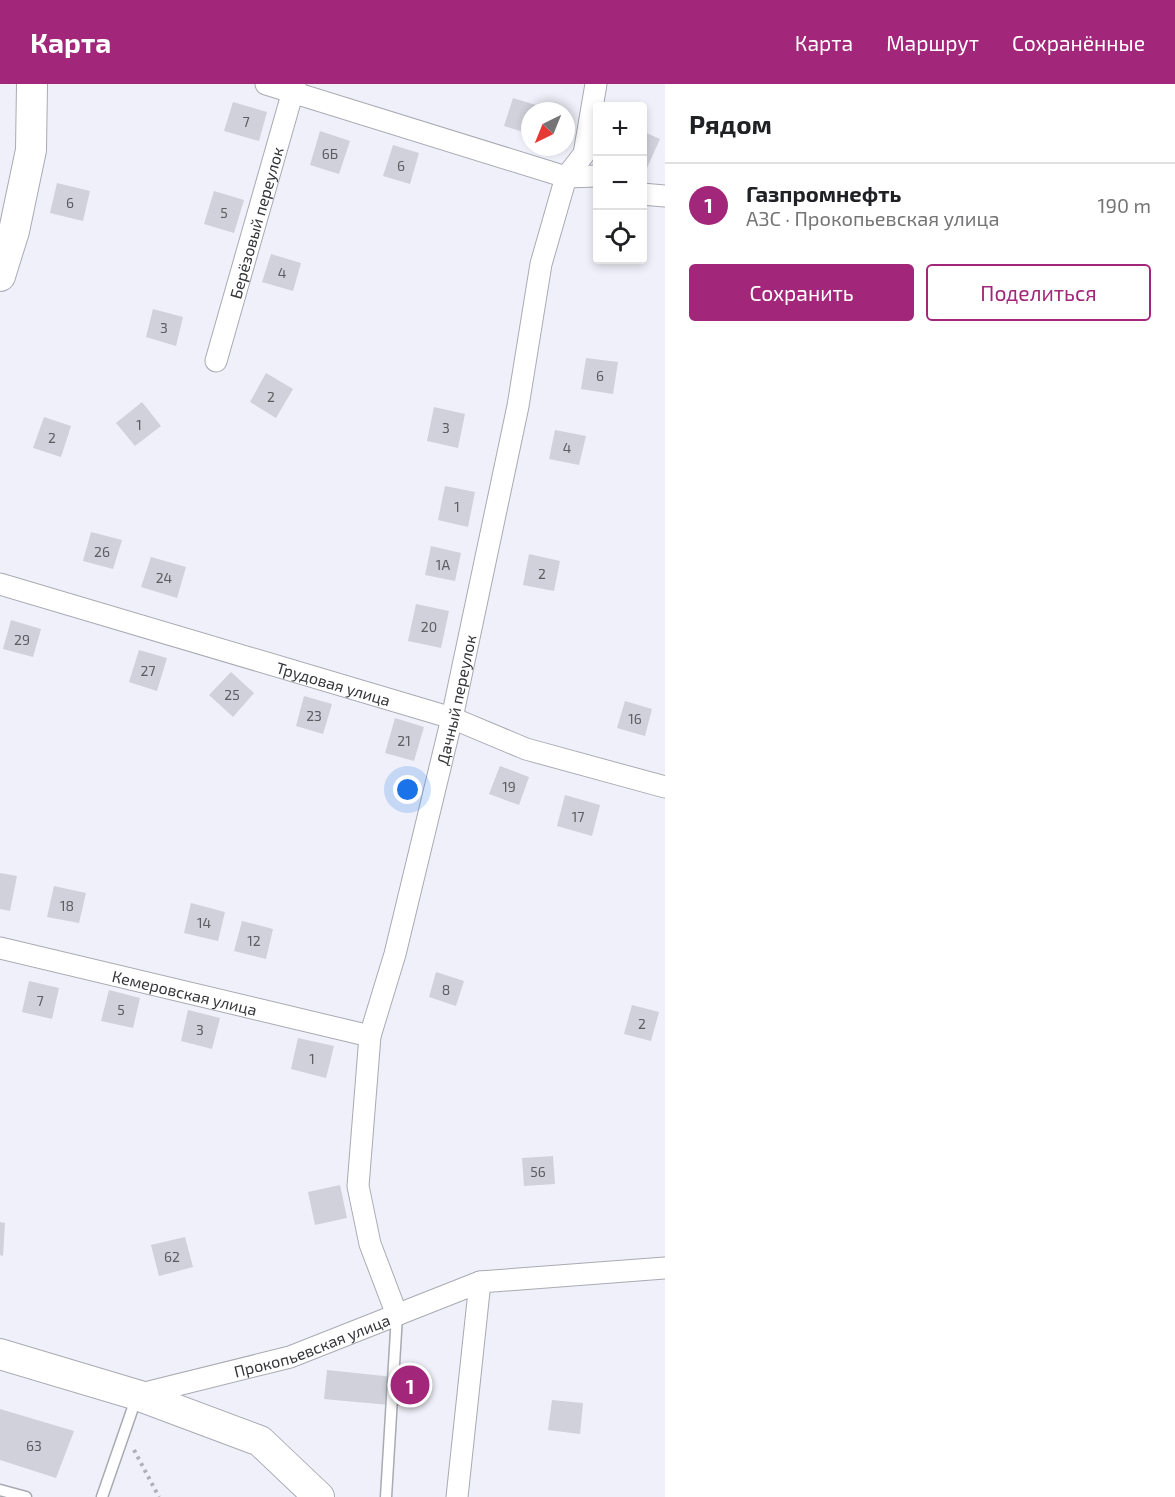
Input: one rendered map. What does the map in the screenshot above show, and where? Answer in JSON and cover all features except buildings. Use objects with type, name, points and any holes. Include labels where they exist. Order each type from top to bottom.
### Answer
[{"type":"main road","points":[[0,276],[14,231],[31,150],[32,84]]},
{"type":"main road","points":[[0,1354],[137,1395],[260,1441],[319,1497]]},
{"type":"street","points":[[266,84],[293,89],[566,177],[593,176]]},
{"type":"street","name":"Дачный переулок","points":[[397,1315],[370,1244],[358,1186],[370,1036],[395,954],[452,718],[518,406],[541,264],[566,177],[584,154],[596,84]]},
{"type":"street","name":"Берёзовый переулок","points":[[216,361],[293,89]]},
{"type":"street","points":[[647,194],[665,196]]},
{"type":"street","name":"Трудовая улица","points":[[0,584],[452,718],[526,749],[665,787]]},
{"type":"street","name":"Кемеровская улица","points":[[0,948],[370,1036]]},
{"type":"street","name":"Прокопьевская улица","points":[[137,1395],[290,1358],[480,1282],[665,1269]]},
{"type":"street","points":[[457,1497],[480,1282]]},
{"type":"lane","points":[[386,1497],[397,1315]]},
{"type":"lane","points":[[102,1497],[137,1395]]},
{"type":"lane","points":[[0,1490],[26,1497]]},
{"type":"path","points":[[124,1433],[159,1497]]},
{"type":"place","name":"Газпромнефть","points":[[410,1385]]}]
